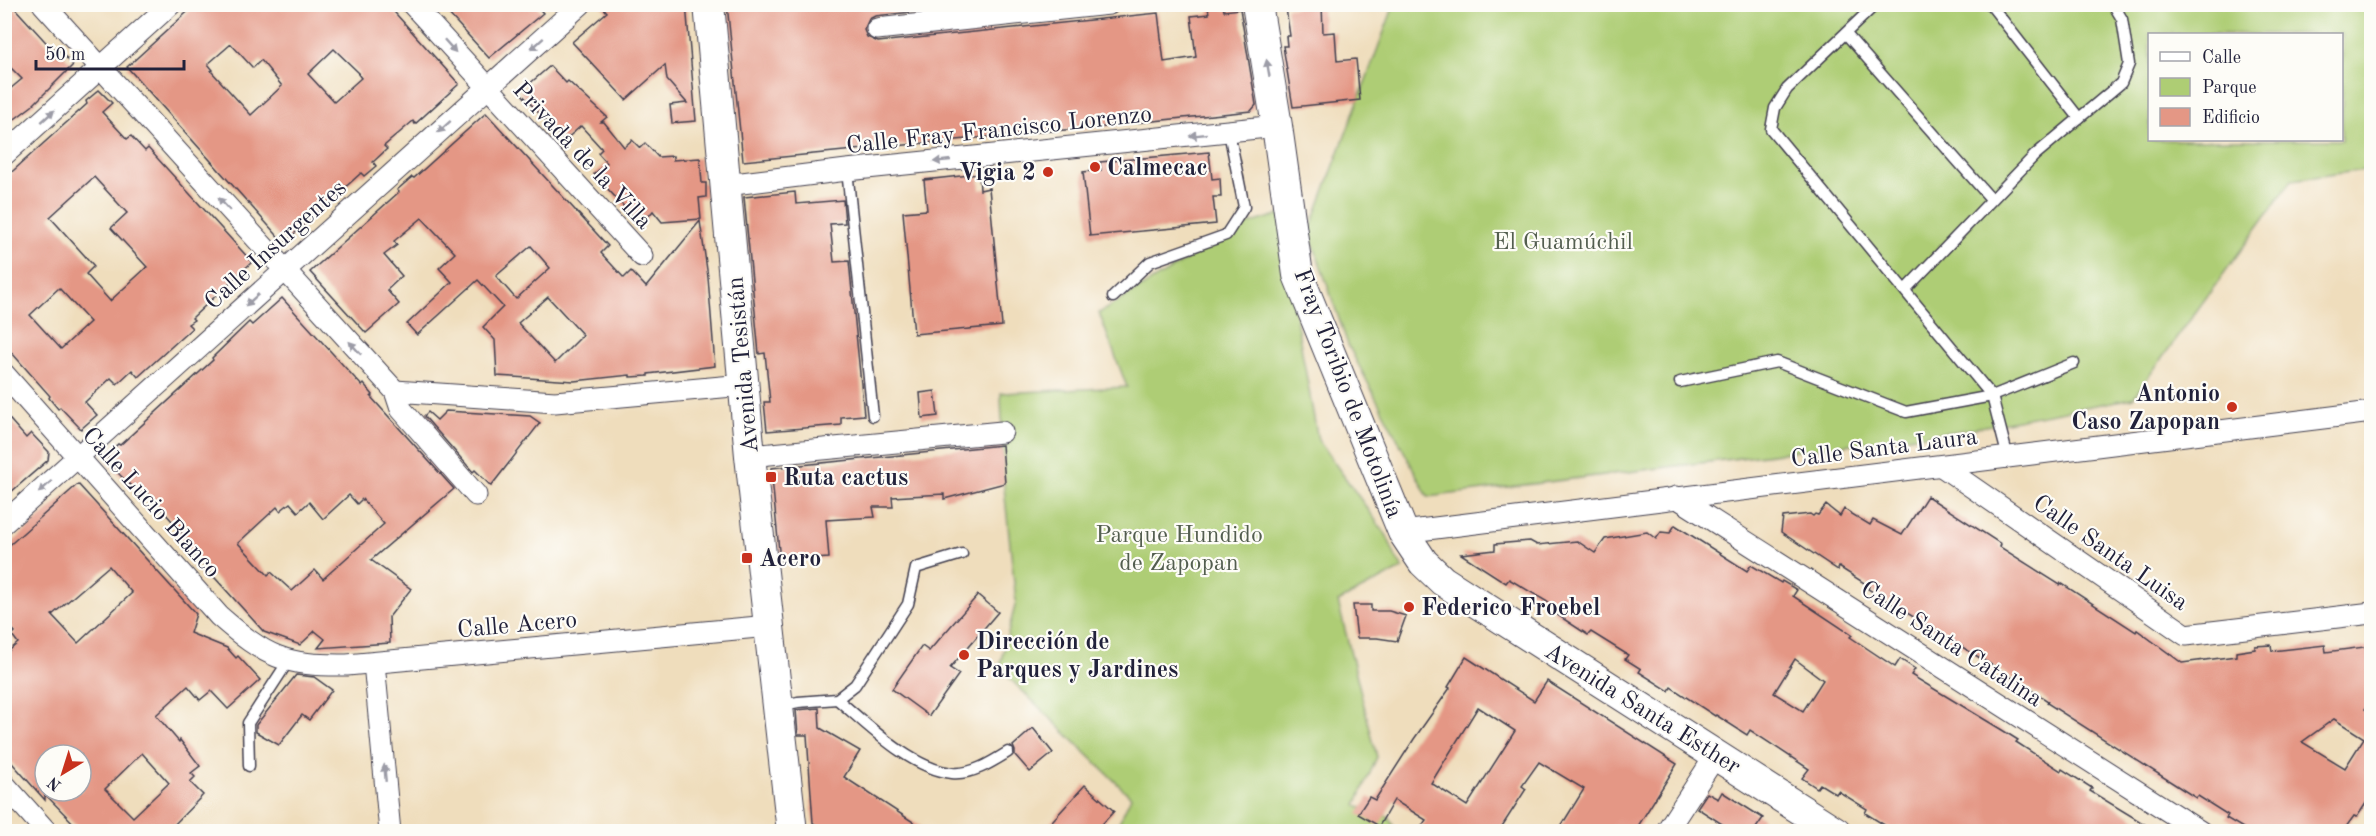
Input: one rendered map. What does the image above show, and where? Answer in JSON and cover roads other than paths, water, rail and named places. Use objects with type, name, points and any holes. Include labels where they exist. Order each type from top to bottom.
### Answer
[{"type":"street","points":[[43,4],[395,391],[401,409],[476,495]]},
{"type":"street","points":[[4,155],[171,4]]},
{"type":"street","name":"Privada de la Villa","points":[[412,4],[642,256]]},
{"type":"street","name":"Calle Insurgentes","points":[[4,523],[581,4]]},
{"type":"street","name":"Avenida Tesistán","points":[[709,4],[750,456],[792,831]]},
{"type":"street","points":[[877,29],[1108,4]]},
{"type":"street","name":"Fray Toribio de Motolinía","points":[[1257,4],[1298,275],[1403,532]]},
{"type":"street","name":"Calle Fray Francisco Lorenzo","points":[[726,185],[847,170],[1277,126]]},
{"type":"street","name":"Calle Lucio Blanco","points":[[4,374],[219,616],[250,643],[280,657]]},
{"type":"street","points":[[395,391],[555,402],[744,385]]},
{"type":"street","name":"Calle Santa Laura","points":[[1403,532],[1677,496],[1943,467],[2372,412]]},
{"type":"street","points":[[750,456],[1002,432]]},
{"type":"street","name":"Calle Santa Luisa","points":[[1943,467],[2186,635],[2372,613]]},
{"type":"street","name":"Calle Santa Catalina","points":[[1677,496],[2201,831]]},
{"type":"street","name":"Avenida Santa Esther","points":[[1403,532],[1423,562],[1443,581],[1836,831]]},
{"type":"street","name":"Calle Acero","points":[[280,657],[319,666],[374,663],[769,626]]},
{"type":"street","points":[[374,663],[390,831]]},
{"type":"street","points":[[1666,831],[1716,755]]},
{"type":"street","points":[[4,784],[47,831]]},
{"type":"lane","points":[[1876,4],[1787,89],[1775,108],[1771,129],[1992,396],[2008,459]]},
{"type":"lane","points":[[1990,4],[2079,118]]},
{"type":"lane","points":[[1905,290],[2035,155],[2121,82],[2129,64],[2122,19],[2113,4]]},
{"type":"lane","points":[[1846,34],[1991,199]]},
{"type":"lane","points":[[1113,297],[1150,262],[1226,236],[1244,207],[1229,132]]},
{"type":"lane","points":[[847,170],[873,416]]},
{"type":"lane","points":[[1680,382],[1777,362],[1906,412],[1992,396],[2074,363]]},
{"type":"lane","points":[[778,706],[837,699],[855,685],[908,604],[916,568],[962,555]]},
{"type":"lane","points":[[249,766],[248,723],[280,657]]},
{"type":"lane","points":[[837,699],[885,741],[928,767],[954,774],[982,768],[1008,752]]},
{"type":"place","name":"Calmecac","points":[[1095,167]]},
{"type":"place","name":"Vigia 2","points":[[1048,172]]},
{"type":"place","name":"Antonio Caso Zapopan","points":[[2232,407]]},
{"type":"place","name":"Ruta cactus","points":[[771,477]]},
{"type":"place","name":"Acero","points":[[747,558]]},
{"type":"place","name":"Federico Froebel","points":[[1409,607]]},
{"type":"place","name":"Dirección de Parques y Jardines","points":[[964,655]]},
{"type":"park label","name":"El Guamúchil","points":[[1563,241]]},
{"type":"park label","name":"Parque Hundido de Zapopan","points":[[1179,548]]}]
